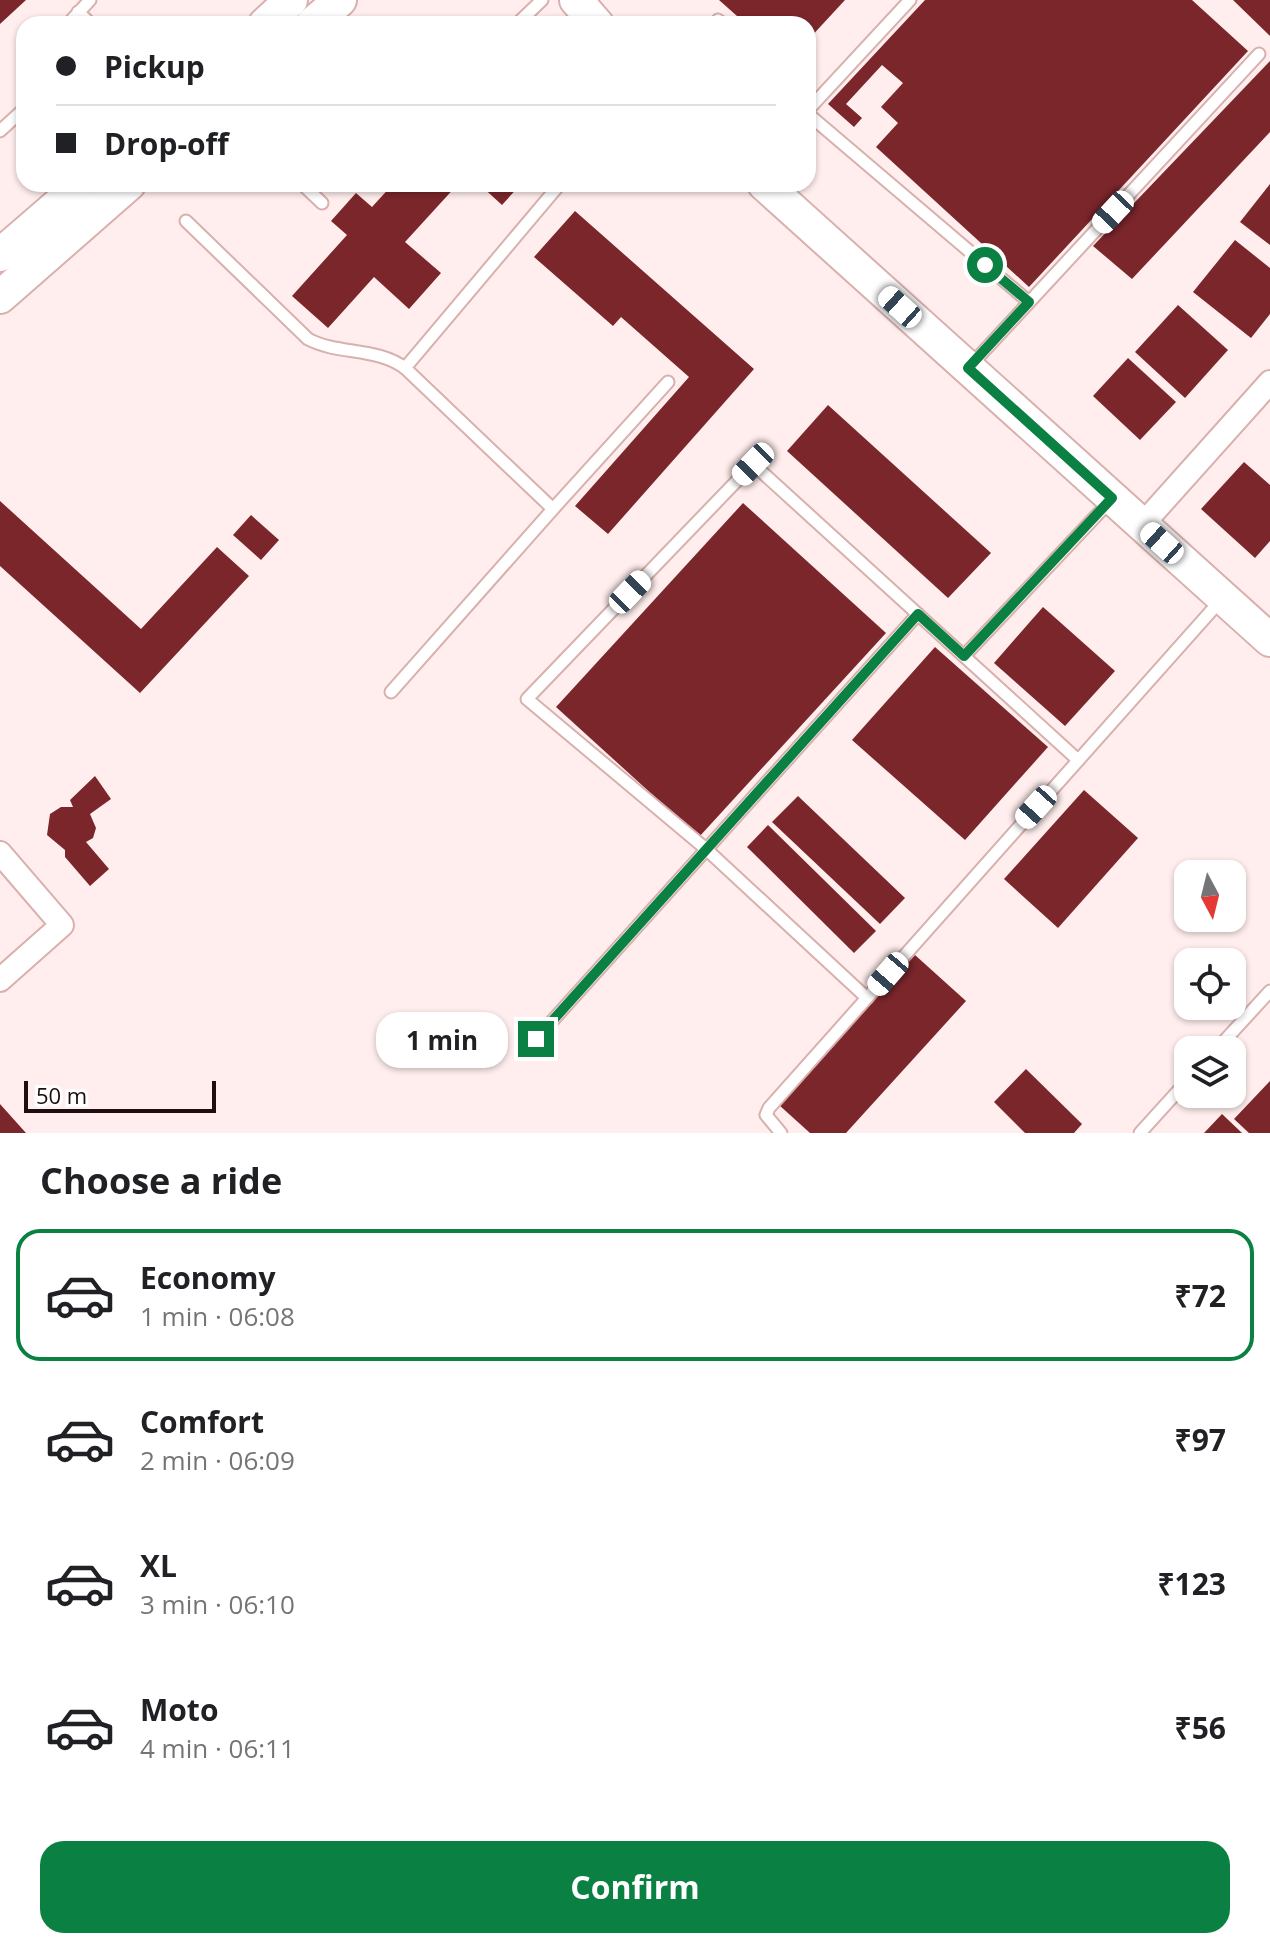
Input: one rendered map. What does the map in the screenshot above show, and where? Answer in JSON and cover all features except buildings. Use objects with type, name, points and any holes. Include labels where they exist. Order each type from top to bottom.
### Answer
[{"type":"street","points":[[274,16],[291,0]]},
{"type":"street","points":[[321,16],[340,0]]},
{"type":"street","points":[[576,0],[590,16]]},
{"type":"street","points":[[0,255],[73,192]]},
{"type":"street","points":[[0,297],[120,192]]},
{"type":"street","points":[[773,192],[1270,640]]},
{"type":"street","points":[[1142,525],[1270,382]]},
{"type":"street","points":[[0,853],[62,925],[0,980]]},
{"type":"lane","points":[[75,16],[90,0]]},
{"type":"lane","points":[[525,16],[542,0]]},
{"type":"lane","points":[[816,103],[910,0]]},
{"type":"lane","points":[[78,12],[82,16]]},
{"type":"lane","points":[[968,368],[1259,54]]},
{"type":"lane","points":[[0,131],[16,116]]},
{"type":"lane","points":[[816,119],[1029,302]]},
{"type":"lane","points":[[310,192],[322,203]]},
{"type":"lane","points":[[405,368],[553,192]]},
{"type":"lane","points":[[186,221],[308,339],[319,345],[386,357],[405,368],[553,509]]},
{"type":"lane","points":[[391,692],[668,382]]},
{"type":"lane","points":[[867,998],[706,849],[527,699],[753,464],[1078,760]]},
{"type":"lane","points":[[964,656],[1112,498]]},
{"type":"lane","points":[[781,1133],[766,1115],[769,1108],[1223,597]]},
{"type":"lane","points":[[536,1039],[918,614]]},
{"type":"lane","points":[[1229,1036],[1270,991]]},
{"type":"lane","points":[[1140,1133],[1174,1095]]},
{"type":"route","points":[[536,1039],[918,614],[964,656],[1112,498],[968,368],[1029,302],[985,265]]}]
